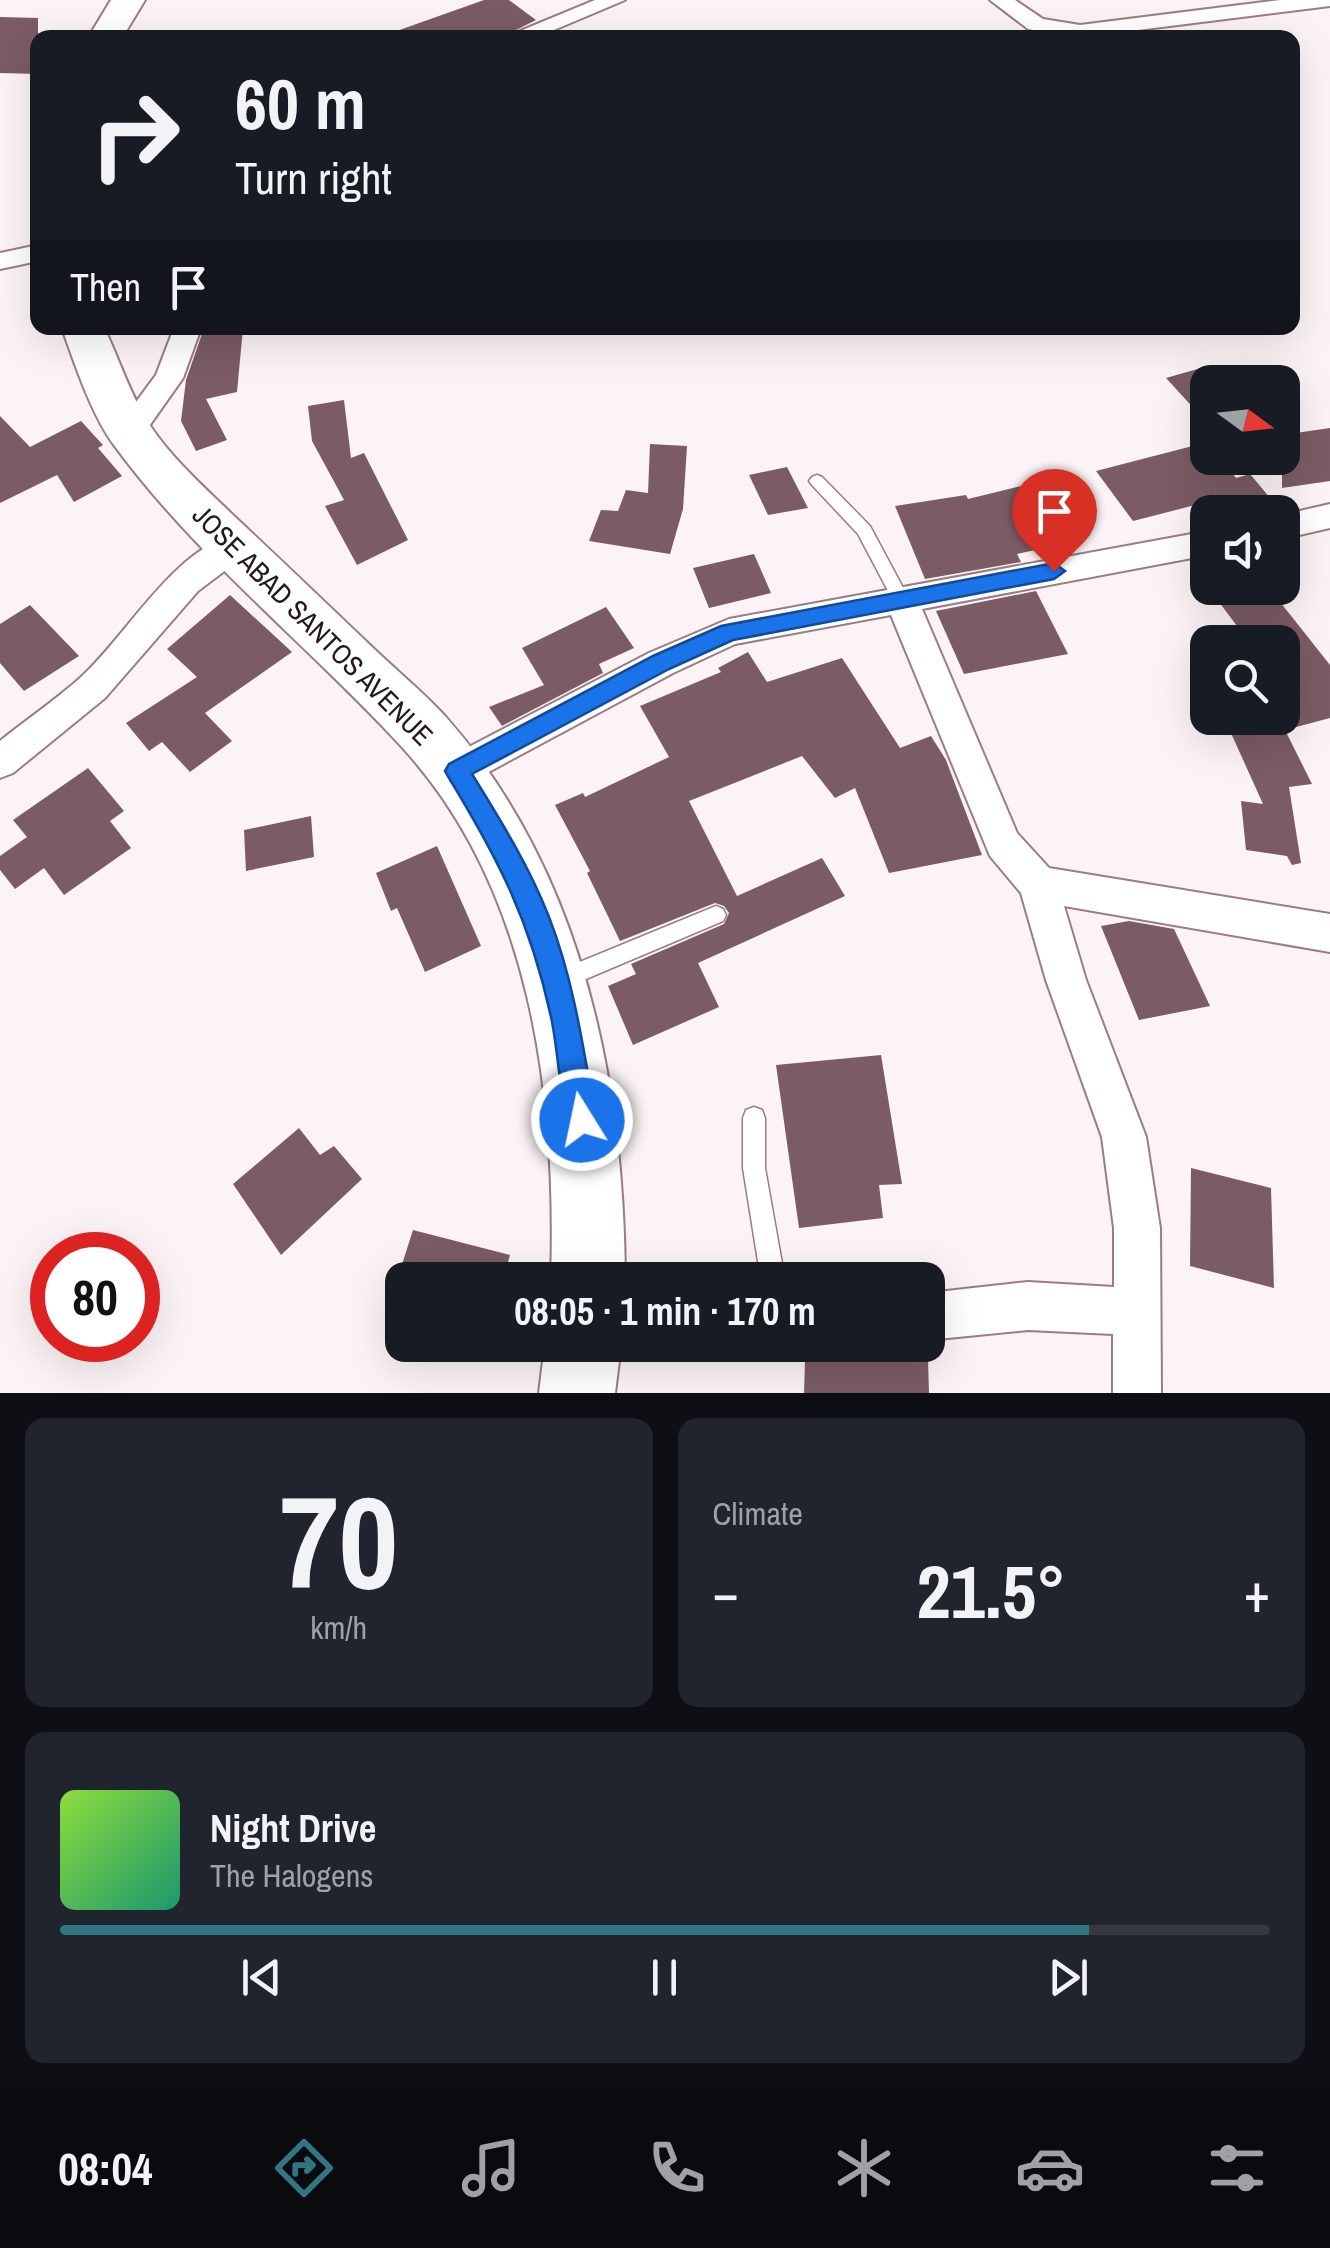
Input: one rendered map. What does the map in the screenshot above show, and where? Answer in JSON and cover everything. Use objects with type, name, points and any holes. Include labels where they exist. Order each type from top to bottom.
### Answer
[{"type":"highway","points":[[110,30],[128,0]]},
{"type":"highway","name":"JOSE ABAD SANTOS AVENUE","points":[[86,335],[129,432],[195,508],[378,685],[457,771],[510,856],[537,919],[555,982],[582,1120],[591,1227],[589,1262]]},
{"type":"highway","points":[[576,1393],[581,1362]]},
{"type":"street","points":[[526,30],[562,7],[614,0]]},
{"type":"street","points":[[1000,0],[1050,30]]},
{"type":"street","points":[[1104,30],[1330,0]]},
{"type":"street","points":[[0,261],[30,255]]},
{"type":"street","points":[[129,432],[169,378],[184,335]]},
{"type":"street","points":[[1300,523],[1330,516]]},
{"type":"street","points":[[0,762],[93,688],[175,593],[236,545]]},
{"type":"street","points":[[457,771],[661,663],[729,632],[1190,545]]},
{"type":"street","points":[[902,600],[1004,844],[1038,884],[1066,980],[1124,1136],[1137,1228],[1137,1393]]},
{"type":"street","points":[[1038,884],[1330,933]]},
{"type":"street","points":[[945,1316],[1028,1306],[1139,1312]]},
{"type":"lane","points":[[817,481],[864,530],[902,600]]},
{"type":"lane","points":[[555,982],[716,915]]},
{"type":"lane","points":[[754,1118],[754,1168],[770,1262]]},
{"type":"building","points":[[484,0],[509,0],[536,20],[516,30],[399,30]]},
{"type":"building","points":[[0,17],[38,18],[38,30],[30,30],[30,74],[0,73]]},
{"type":"building","points":[[202,335],[242,335],[237,392],[206,399],[227,440],[196,451],[181,421],[186,380]]},
{"type":"building","points":[[1190,371],[1190,404],[1166,378]]},
{"type":"building","points":[[344,400],[351,458],[364,453],[408,540],[357,565],[325,506],[344,500],[312,441],[308,406]]},
{"type":"building","points":[[0,416],[30,447],[81,421],[103,445],[98,448],[122,476],[74,502],[57,475],[0,503]]},
{"type":"building","points":[[1330,428],[1330,481],[1282,488],[1282,475],[1300,475],[1300,432]]},
{"type":"building","points":[[650,444],[687,446],[683,509],[670,554],[589,541],[601,510],[618,511],[626,490],[648,493]]},
{"type":"building","points":[[1190,447],[1190,475],[1251,475],[1268,495],[1190,495],[1190,506],[1133,521],[1096,471]]},
{"type":"building","points":[[787,467],[808,508],[768,515],[749,475]]},
{"type":"building","points":[[1037,482],[1071,542],[1017,554],[1021,562],[925,579],[895,506],[966,495],[968,499]]},
{"type":"building","points":[[754,554],[771,593],[709,608],[693,568]]},
{"type":"building","points":[[1036,591],[1068,654],[964,674],[936,611]]},
{"type":"building","points":[[230,595],[292,652],[205,713],[232,741],[190,772],[162,742],[149,751],[126,723],[197,677],[167,649]]},
{"type":"building","points":[[30,605],[79,656],[24,691],[0,663],[0,624]]},
{"type":"building","points":[[1221,605],[1282,605],[1298,625],[1236,625]]},
{"type":"building","points":[[606,607],[634,648],[599,664],[603,673],[502,726],[489,707],[544,685],[522,648]]},
{"type":"building","points":[[1300,627],[1330,665],[1330,718],[1300,726]]},
{"type":"building","points":[[748,652],[767,682],[842,658],[900,748],[931,736],[946,760],[982,855],[889,873],[855,788],[835,798],[802,756],[689,801],[737,896],[822,858],[845,896],[698,963],[719,1007],[633,1045],[608,986],[636,974],[631,964],[724,924],[729,913],[715,903],[620,941],[587,873],[590,871],[555,805],[583,793],[585,797],[669,757],[640,706],[721,672],[718,668]]},
{"type":"building","points":[[1232,735],[1288,735],[1312,784],[1289,787],[1301,863],[1292,865],[1287,856],[1246,850],[1241,801],[1263,804]]},
{"type":"building","points":[[88,768],[124,811],[110,821],[131,848],[64,895],[44,868],[15,889],[0,870],[0,856],[27,837],[13,820]]},
{"type":"building","points":[[311,816],[314,857],[246,871],[244,830]]},
{"type":"building","points":[[437,846],[481,946],[425,972],[397,908],[391,911],[376,873]]},
{"type":"building","points":[[1129,921],[1174,929],[1210,1006],[1139,1020],[1101,926]]},
{"type":"building","points":[[881,1055],[902,1184],[879,1185],[883,1218],[799,1228],[776,1065]]},
{"type":"building","points":[[299,1128],[320,1155],[334,1146],[362,1179],[281,1255],[233,1184]]},
{"type":"building","points":[[1191,1168],[1271,1188],[1274,1288],[1190,1266]]},
{"type":"building","points":[[413,1230],[510,1255],[508,1262],[403,1262]]},
{"type":"building","points":[[805,1362],[928,1362],[929,1393],[804,1393]]},
{"type":"route","points":[[582,1120],[564,1016],[537,919],[510,856],[457,771],[661,663],[729,632],[1054,571]]}]
